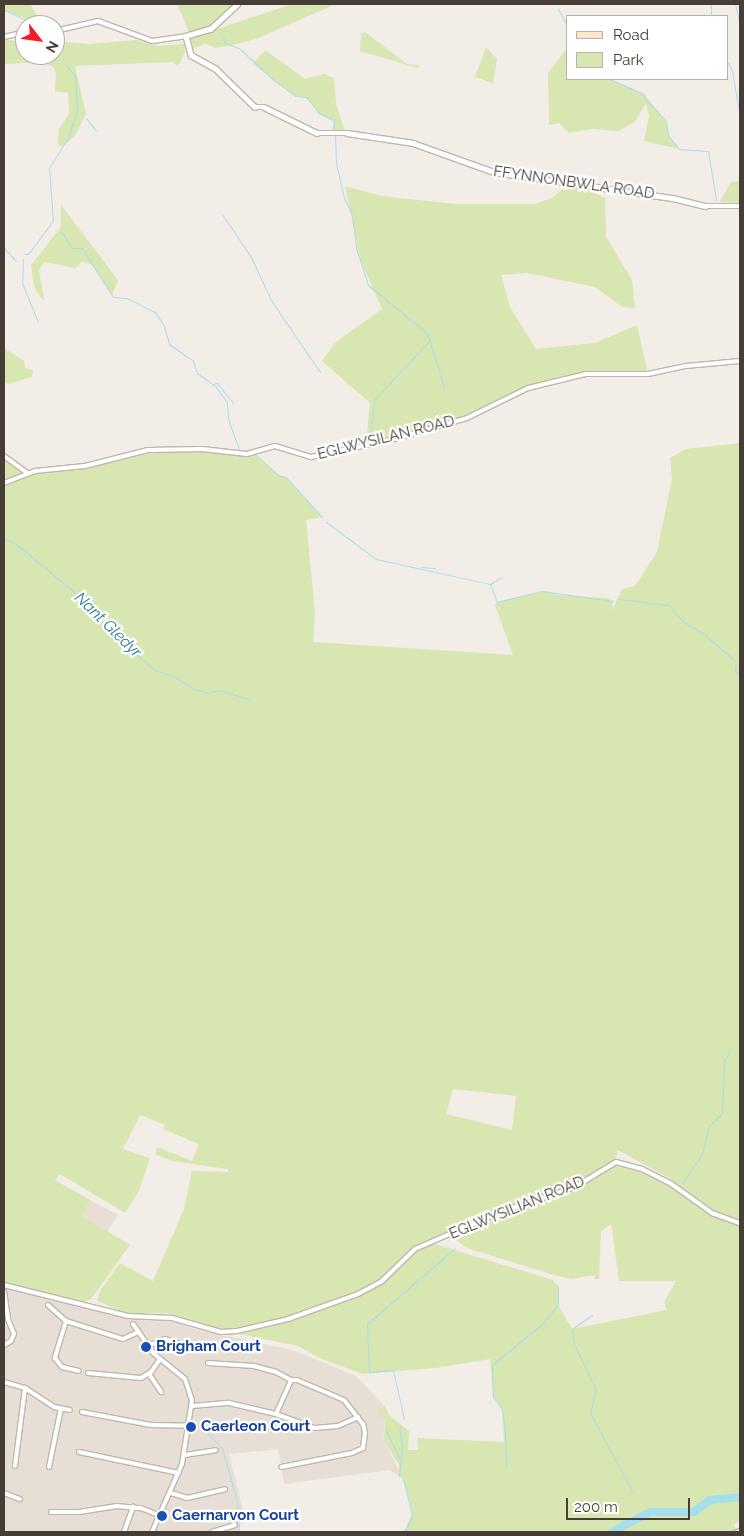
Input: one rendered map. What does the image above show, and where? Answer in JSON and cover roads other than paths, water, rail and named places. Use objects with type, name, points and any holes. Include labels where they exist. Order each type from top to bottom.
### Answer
[{"type":"main road","points":[[736,1532],[740,1531]]},
{"type":"street","points":[[65,29],[98,21],[152,41],[186,36],[211,29],[238,4]]},
{"type":"street","name":"FFYNNONBWLA ROAD","points":[[186,36],[191,55],[216,70],[255,107],[264,107],[317,133],[346,133],[413,143],[494,172],[556,179],[705,206],[740,206]]},
{"type":"street","name":"EGLWYSILAN ROAD","points":[[4,483],[27,473],[72,469],[131,452],[170,449],[247,454],[275,446],[311,457],[391,440],[467,418],[528,388],[586,374],[648,374],[686,366],[740,361]]},
{"type":"street","points":[[4,456],[27,473]]},
{"type":"street","name":"EGLWYSILIAN ROAD","points":[[4,1285],[128,1316],[172,1318],[221,1332],[237,1331],[288,1319],[358,1294],[382,1282],[415,1250],[500,1212],[575,1187],[616,1162],[642,1168],[670,1183],[712,1213],[740,1223]]},
{"type":"street","points":[[4,1292],[8,1319],[14,1334],[11,1341],[4,1345]]},
{"type":"street","points":[[48,1305],[66,1320],[123,1339],[138,1332]]},
{"type":"street","points":[[66,1320],[55,1358],[62,1368],[79,1371]]},
{"type":"street","points":[[132,1324],[160,1359],[185,1379],[192,1406],[185,1455],[171,1493],[152,1532]]},
{"type":"street","points":[[148,1346],[165,1339],[189,1347]]},
{"type":"street","points":[[88,1373],[133,1379],[149,1374],[160,1359]]},
{"type":"street","points":[[208,1363],[254,1366],[344,1400],[358,1417],[365,1433],[363,1448],[281,1467]]},
{"type":"street","points":[[149,1374],[161,1392]]},
{"type":"street","points":[[276,1414],[291,1380]]},
{"type":"street","points":[[4,1382],[25,1388],[49,1404],[70,1410]]},
{"type":"street","points":[[15,1466],[25,1388]]},
{"type":"street","points":[[192,1406],[225,1403],[276,1414],[300,1424],[324,1429],[358,1417]]},
{"type":"street","points":[[49,1467],[60,1408]]},
{"type":"street","points":[[82,1412],[151,1425],[190,1426]]},
{"type":"street","points":[[185,1455],[216,1450]]},
{"type":"street","points":[[79,1452],[179,1473]]},
{"type":"street","points":[[171,1493],[187,1498],[225,1489]]},
{"type":"street","points":[[4,1493],[20,1499]]},
{"type":"street","points":[[51,1512],[133,1507],[161,1516]]},
{"type":"street","points":[[124,1532],[133,1507]]},
{"type":"street","points":[[212,1532],[235,1525]]},
{"type":"waterway","points":[[711,4],[711,15]]},
{"type":"waterway","points":[[735,4],[740,24]]},
{"type":"waterway","points":[[558,9],[566,23]]},
{"type":"waterway","points":[[4,10],[15,15]]},
{"type":"waterway","points":[[740,25],[740,33]]},
{"type":"waterway","points":[[223,37],[225,43],[239,48],[270,77],[295,96],[306,97],[319,113],[334,121],[333,131]]},
{"type":"waterway","points":[[729,65],[732,71],[740,117]]},
{"type":"waterway","points":[[25,254],[28,254],[53,221],[49,168],[67,139],[77,111],[75,76],[67,66]]},
{"type":"waterway","points":[[612,80],[644,94],[644,98],[666,121],[668,135],[679,149],[708,151],[716,200]]},
{"type":"waterway","points":[[86,118],[96,131]]},
{"type":"waterway","points":[[335,135],[336,163],[344,198],[352,214],[356,248],[368,285],[427,333],[444,387]]},
{"type":"waterway","points":[[222,214],[251,257],[271,300],[320,372]]},
{"type":"waterway","points":[[61,231],[72,248],[82,248],[113,297],[127,298],[155,312],[164,326],[169,344],[193,361],[197,373],[216,387],[227,403],[228,419],[239,450]]},
{"type":"waterway","points":[[4,248],[16,261]]},
{"type":"waterway","points":[[23,259],[22,283],[38,322]]},
{"type":"waterway","points":[[370,441],[374,400],[430,340]]},
{"type":"waterway","points":[[213,384],[217,383],[233,403]]},
{"type":"waterway","points":[[256,455],[278,475],[286,477],[322,517]]},
{"type":"waterway","points":[[326,522],[376,559],[490,584],[497,602],[541,591],[613,601]]},
{"type":"waterway","name":"Nant Gledyr","points":[[4,538],[16,544],[85,601],[109,631],[155,670],[173,676],[194,689],[208,693],[219,690],[249,699]]},
{"type":"waterway","points":[[421,567],[435,568]]},
{"type":"waterway","points":[[490,584],[500,578]]},
{"type":"waterway","points":[[619,599],[669,605],[684,622],[704,634],[734,660]]},
{"type":"waterway","points":[[736,664],[735,670],[740,676]]},
{"type":"waterway","points":[[682,1183],[702,1154],[709,1126],[722,1113],[724,1061],[729,1052]]},
{"type":"waterway","points":[[404,1419],[393,1370],[369,1372],[367,1324],[455,1248]]},
{"type":"waterway","points":[[506,1466],[505,1430],[502,1409],[493,1397],[492,1365],[542,1324],[558,1305],[558,1286]]},
{"type":"waterway","points":[[592,1315],[572,1329],[574,1344],[596,1390],[590,1413],[632,1491]]},
{"type":"waterway","points":[[399,1476],[402,1446],[399,1428],[401,1427]]},
{"type":"waterway","points":[[205,1430],[222,1448],[237,1501],[239,1532]]},
{"type":"waterway","points":[[386,1430],[399,1458]]},
{"type":"waterway","points":[[403,1479],[412,1515],[404,1532]]},
{"type":"waterway","points":[[612,1532],[650,1512],[694,1512],[710,1500],[740,1497]]},
{"type":"place","name":"Brigham Court","points":[[146,1347]]},
{"type":"place","name":"Caerleon Court","points":[[191,1427]]},
{"type":"place","name":"Caernarvon Court","points":[[162,1516]]}]
